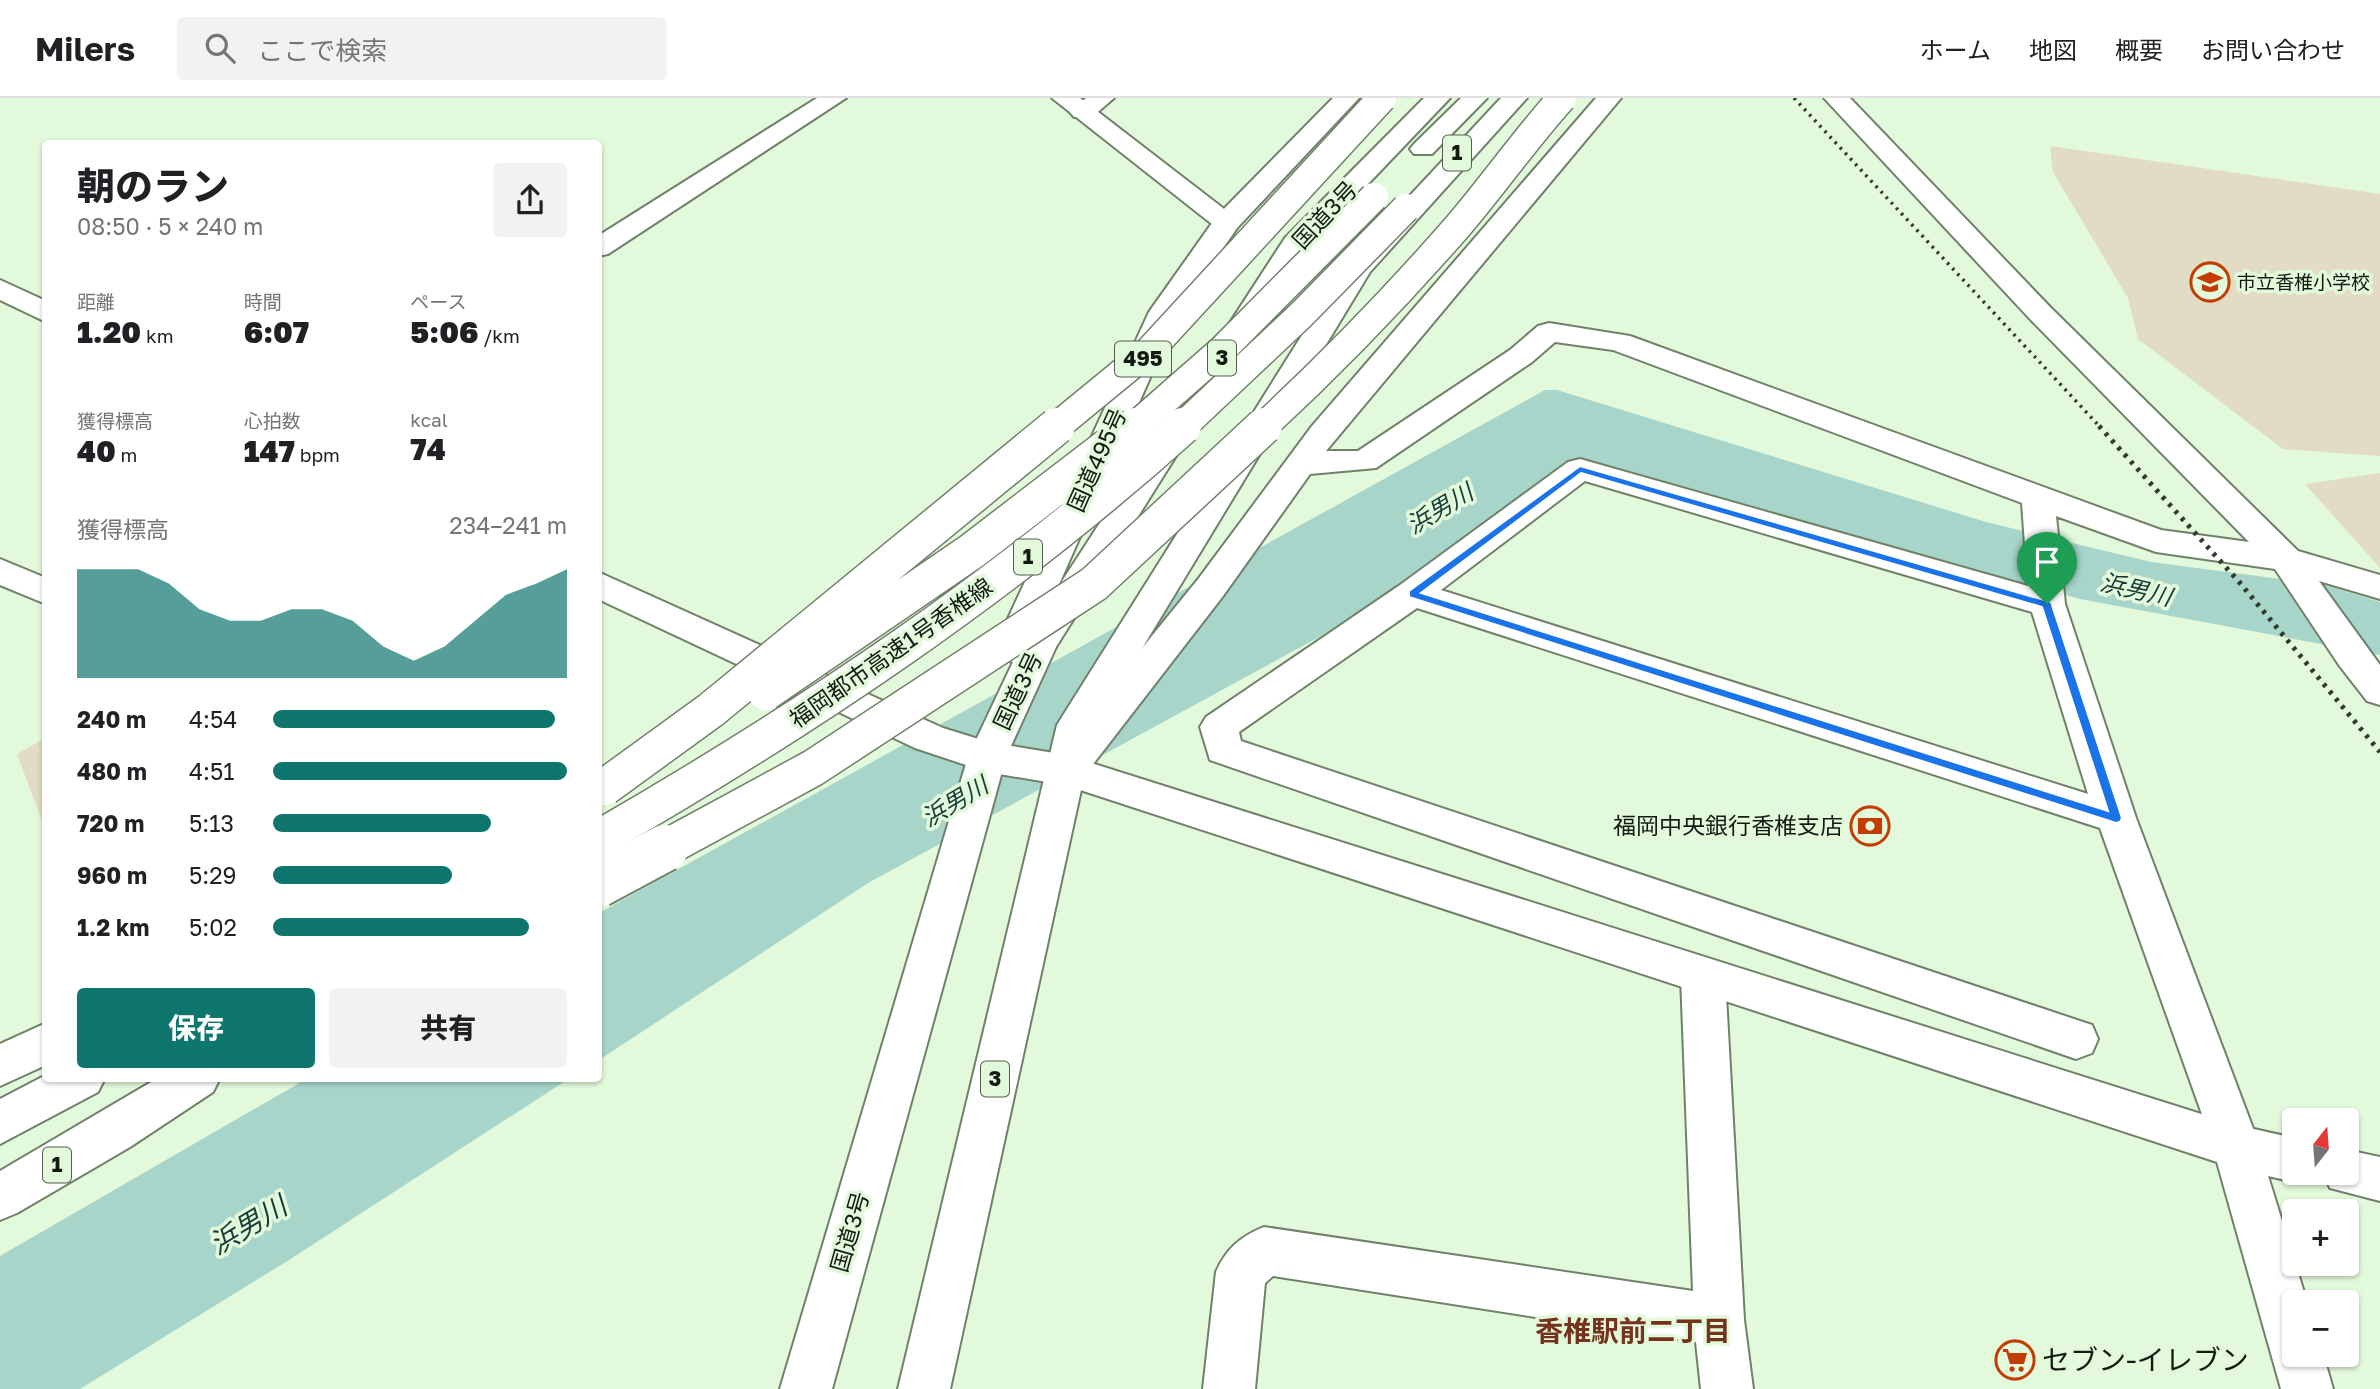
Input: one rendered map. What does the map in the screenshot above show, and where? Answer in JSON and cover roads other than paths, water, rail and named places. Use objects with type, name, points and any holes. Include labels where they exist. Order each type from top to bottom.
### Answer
[{"type":"main road","points":[[602,245],[834,98]]},
{"type":"main road","name":"国道495号","points":[[987,757],[1006,663],[1164,312],[1227,222],[1347,98]]},
{"type":"main road","points":[[602,783],[711,710],[1150,350],[1314,175],[1382,98]]},
{"type":"main road","name":"国道3号","points":[[806,1389],[968,832],[987,757],[1039,645],[1295,244],[1438,98]]},
{"type":"main road","name":"福岡都市高速1号香椎線","points":[[602,783],[760,696],[843,642],[1072,476],[1170,396],[1251,321],[1475,98]]},
{"type":"main road","name":"福岡都市高速1号香椎線","points":[[602,837],[799,718],[1031,555],[1202,410],[1285,332],[1508,98]]},
{"type":"main road","name":"3","points":[[924,1389],[1076,725],[1357,268],[1515,98]]},
{"type":"main road","points":[[602,882],[813,768],[1094,583],[1303,390],[1459,225],[1530,133],[1562,98]]},
{"type":"main road","points":[[1066,770],[1211,587],[1323,433],[1609,98]]},
{"type":"main road","points":[[1836,98],[2041,313],[2286,559],[2352,656],[2380,691]]},
{"type":"main road","points":[[1083,103],[1227,222]]},
{"type":"main road","points":[[0,289],[42,311]]},
{"type":"main road","points":[[1301,465],[1329,461],[1365,461],[1521,356],[1549,332],[1619,342],[2156,541],[2286,559],[2380,587]]},
{"type":"main road","points":[[2047,604],[1580,469],[1412,594],[1219,727],[1224,750],[2076,1039]]},
{"type":"main road","points":[[2038,499],[2047,604],[2116,818],[2236,1147],[2282,1304]]},
{"type":"main road","points":[[0,571],[42,590]]},
{"type":"main road","points":[[602,586],[929,738],[987,757],[1066,770],[2236,1147],[2282,1157]]},
{"type":"main road","points":[[1412,594],[2116,818]]},
{"type":"main road","points":[[602,783],[798,679]]},
{"type":"main road","points":[[1703,977],[1719,1320],[1727,1389]]},
{"type":"main road","points":[[0,1066],[42,1045]]},
{"type":"main road","points":[[0,1123],[75,1082]]},
{"type":"main road","name":"1","points":[[0,1197],[113,1132],[191,1082]]},
{"type":"main road","points":[[113,1132],[211,1082]]},
{"type":"main road","points":[[2359,1175],[2380,1180]]},
{"type":"main road","points":[[1230,1389],[1241,1272],[1264,1251],[1719,1320]]},
{"type":"main road","points":[[2301,1367],[2307,1389]]},
{"type":"water","name":"浜男川","points":[[1545,390],[1557,390],[1986,522],[2151,562],[2325,585],[2380,602],[2380,655],[2080,599],[1589,460],[1319,637],[868,883],[602,1058],[602,911]]},
{"type":"water","name":"浜男川","points":[[301,1082],[564,1082],[289,1260],[80,1389],[0,1389],[0,1256]]},
{"type":"railway","points":[[1794,98],[2101,428]]},
{"type":"railway","points":[[2099,426],[2240,583],[2380,752]]},
{"type":"place","name":"市立香椎小学校","points":[[2210,282]]},
{"type":"place","name":"福岡中央銀行香椎支店","points":[[1870,826]]},
{"type":"place","name":"セブン-イレブン","points":[[2015,1360]]},
{"type":"district","name":"香椎駅前二丁目","points":[[1633,1331]]}]
